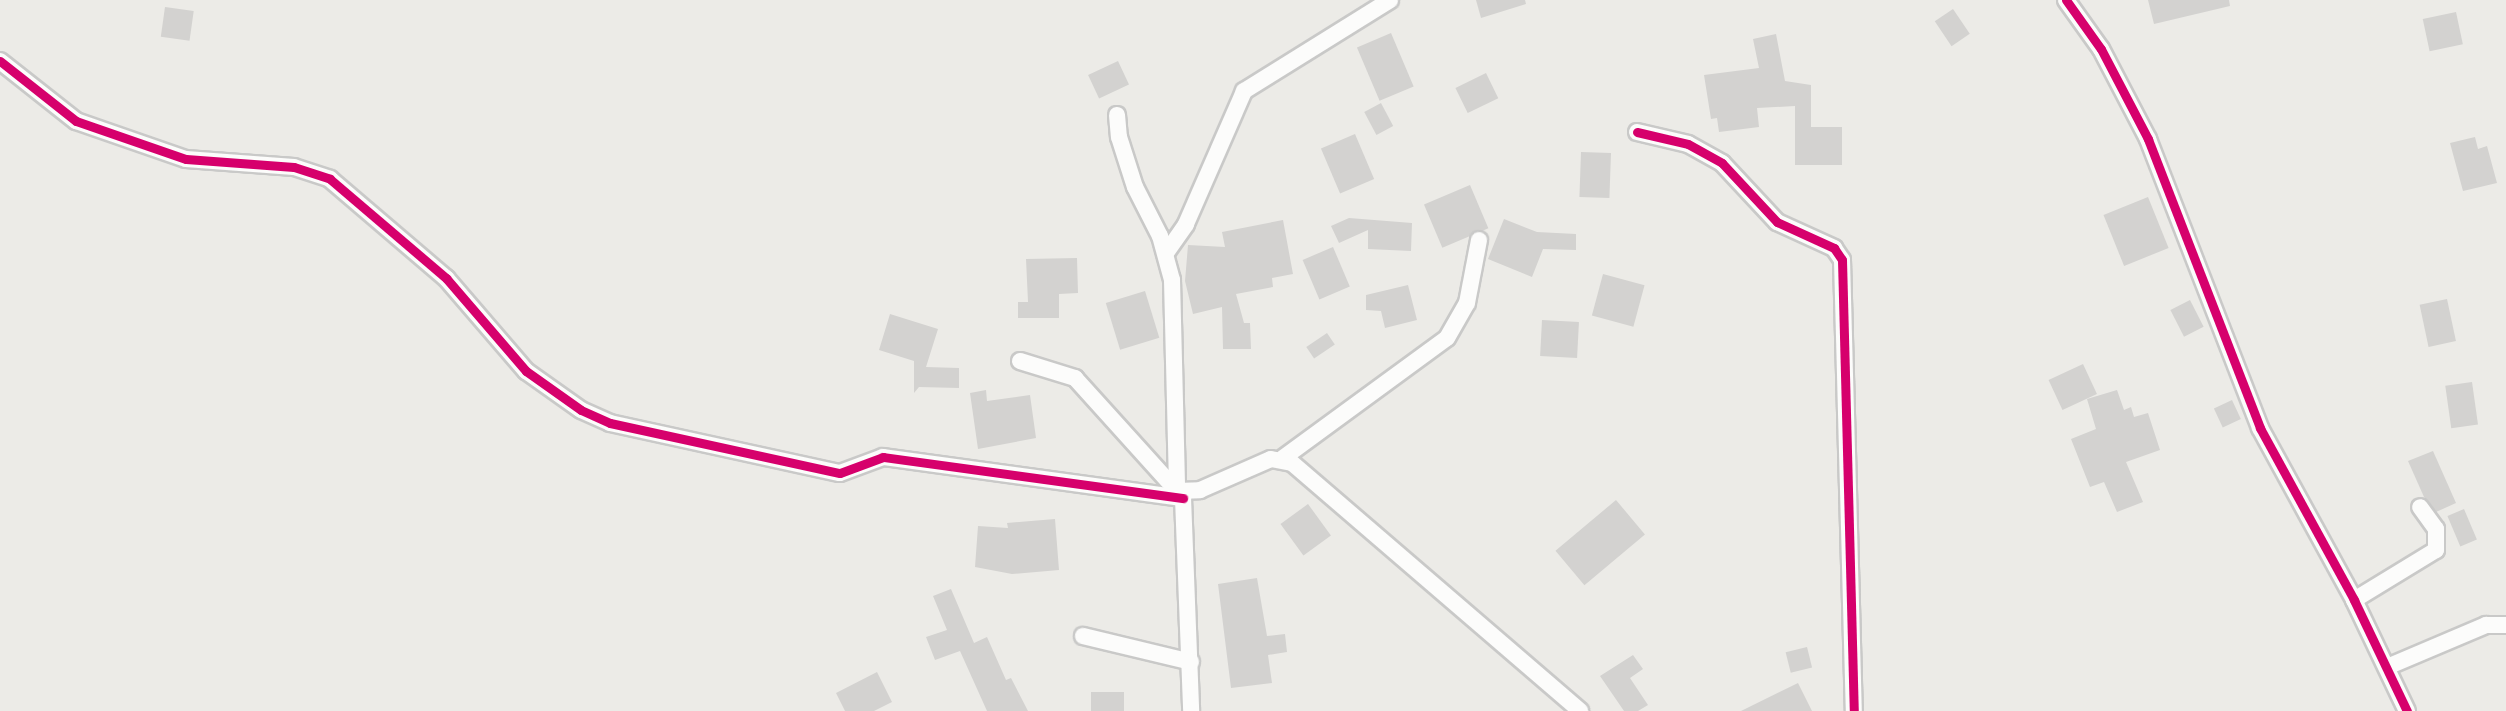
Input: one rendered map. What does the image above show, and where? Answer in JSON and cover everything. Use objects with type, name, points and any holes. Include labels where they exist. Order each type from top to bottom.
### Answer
[{"type":"street","points":[[1166,253],[1186,223],[1244,92],[1390,0]]},
{"type":"street","points":[[2066,0],[2101,49],[2148,139],[2260,428],[2354,600],[2407,711]]},
{"type":"street","points":[[0,61],[76,121],[186,159],[294,166],[330,179],[446,278],[526,371],[581,410],[610,424],[840,473],[883,457],[1180,494],[1200,491],[1271,459],[1283,458],[1447,338],[1467,303],[1479,240]]},
{"type":"street","points":[[1117,115],[1119,137],[1135,187],[1166,253],[1172,280],[1180,494],[1191,663],[1191,711]]},
{"type":"street","points":[[1637,132],[1688,144],[1722,163],[1777,222],[1834,248],[1842,260],[1854,711]]},
{"type":"street","points":[[1020,361],[1075,378],[1180,494]]},
{"type":"street","points":[[1283,458],[1580,711]]},
{"type":"street","points":[[2354,600],[2436,550],[2436,529],[2420,507]]},
{"type":"street","points":[[2387,667],[2486,625],[2506,625]]},
{"type":"street","points":[[1083,636],[1191,663]]},
{"type":"building","points":[[1476,0],[1525,0],[1526,4],[1481,18]]},
{"type":"building","points":[[2148,0],[2229,0],[2230,6],[2154,24]]},
{"type":"building","points":[[165,7],[194,11],[190,41],[161,37]]},
{"type":"building","points":[[1953,9],[1970,34],[1952,46],[1935,21]]},
{"type":"building","points":[[2456,12],[2463,44],[2430,51],[2423,19]]},
{"type":"building","points":[[1391,33],[1414,86],[1380,101],[1357,47]]},
{"type":"building","points":[[1776,34],[1785,81],[1811,85],[1811,127],[1842,127],[1842,165],[1795,165],[1795,106],[1757,108],[1759,127],[1719,132],[1717,118],[1711,119],[1704,75],[1759,68],[1753,39]]},
{"type":"building","points":[[1118,61],[1129,85],[1099,99],[1088,75]]},
{"type":"building","points":[[1486,73],[1498,98],[1468,113],[1455,88]]},
{"type":"building","points":[[1381,103],[1393,126],[1376,135],[1364,112]]},
{"type":"building","points":[[1355,134],[1374,179],[1340,194],[1321,148]]},
{"type":"building","points":[[2475,137],[2478,149],[2487,146],[2497,183],[2463,191],[2450,143]]},
{"type":"building","points":[[1581,152],[1611,153],[1609,198],[1579,197]]},
{"type":"building","points":[[1470,185],[1488,228],[1442,248],[1424,205]]},
{"type":"building","points":[[2148,197],[2169,248],[2124,266],[2103,215]]},
{"type":"building","points":[[1349,218],[1412,223],[1411,251],[1368,249],[1368,230],[1339,243],[1331,226]]},
{"type":"building","points":[[1504,219],[1537,232],[1576,234],[1576,250],[1543,249],[1532,277],[1488,259]]},
{"type":"building","points":[[1283,220],[1293,274],[1272,278],[1273,287],[1236,294],[1244,323],[1250,323],[1251,349],[1223,349],[1222,307],[1193,314],[1185,281],[1188,245],[1225,247],[1222,232]]},
{"type":"building","points":[[1333,247],[1350,287],[1319,299],[1303,260]]},
{"type":"building","points":[[1077,258],[1078,293],[1059,294],[1059,318],[1018,318],[1018,302],[1028,302],[1026,259]]},
{"type":"building","points":[[1603,274],[1645,285],[1633,327],[1592,316]]},
{"type":"building","points":[[1408,285],[1417,320],[1385,328],[1381,311],[1366,310],[1366,295]]},
{"type":"building","points":[[1145,291],[1159,338],[1120,350],[1106,303]]},
{"type":"building","points":[[2447,299],[2456,341],[2429,347],[2420,305]]},
{"type":"building","points":[[2190,300],[2204,327],[2184,337],[2170,310]]},
{"type":"building","points":[[890,314],[938,329],[926,367],[959,368],[959,388],[919,387],[914,393],[914,361],[879,350]]},
{"type":"building","points":[[1542,320],[1579,322],[1577,358],[1540,356]]},
{"type":"building","points":[[1327,333],[1335,345],[1314,359],[1306,347]]},
{"type":"building","points":[[2083,364],[2097,394],[2063,410],[2049,380]]},
{"type":"building","points":[[2472,382],[2478,425],[2451,428],[2445,386]]},
{"type":"building","points":[[986,390],[987,401],[1030,395],[1036,438],[978,449],[970,393]]},
{"type":"building","points":[[2117,390],[2124,410],[2131,407],[2134,417],[2148,413],[2160,450],[2126,462],[2143,502],[2117,512],[2104,482],[2090,487],[2071,439],[2096,429],[2087,399]]},
{"type":"building","points":[[2232,400],[2241,419],[2223,427],[2214,408]]},
{"type":"building","points":[[2433,451],[2456,503],[2436,512],[2424,497],[2408,461]]},
{"type":"building","points":[[1616,500],[1645,534],[1584,585],[1555,551]]},
{"type":"building","points":[[1308,504],[1331,536],[1303,556],[1280,524]]},
{"type":"building","points":[[2464,509],[2477,539],[2460,546],[2447,516]]},
{"type":"building","points":[[1055,519],[1059,570],[1012,574],[975,567],[978,526],[1008,528],[1007,523]]},
{"type":"building","points":[[1257,578],[1267,636],[1285,634],[1287,652],[1268,655],[1272,683],[1231,688],[1218,584]]},
{"type":"building","points":[[951,589],[974,643],[987,637],[1006,680],[1011,678],[1028,711],[987,711],[960,651],[935,660],[926,637],[947,630],[933,596]]},
{"type":"building","points":[[1807,647],[1812,667],[1791,673],[1786,652]]},
{"type":"building","points":[[1633,655],[1643,669],[1630,678],[1648,705],[1638,711],[1624,711],[1600,676]]},
{"type":"building","points":[[877,672],[892,702],[874,711],[845,711],[836,693]]},
{"type":"building","points":[[1798,683],[1812,711],[1741,711]]},
{"type":"building","points":[[1091,692],[1124,692],[1124,711],[1091,711]]},
{"type":"cycle path","points":[[2066,0],[2101,49],[2148,139],[2260,428],[2354,600],[2407,711]]},
{"type":"cycle path","points":[[0,61],[76,121],[186,159],[294,167],[330,179],[446,278],[526,371],[581,410],[610,423],[840,473],[883,457],[1183,498]]},
{"type":"cycle path","points":[[1637,132],[1688,144],[1722,163],[1777,222],[1834,248],[1842,260],[1854,711]]}]
